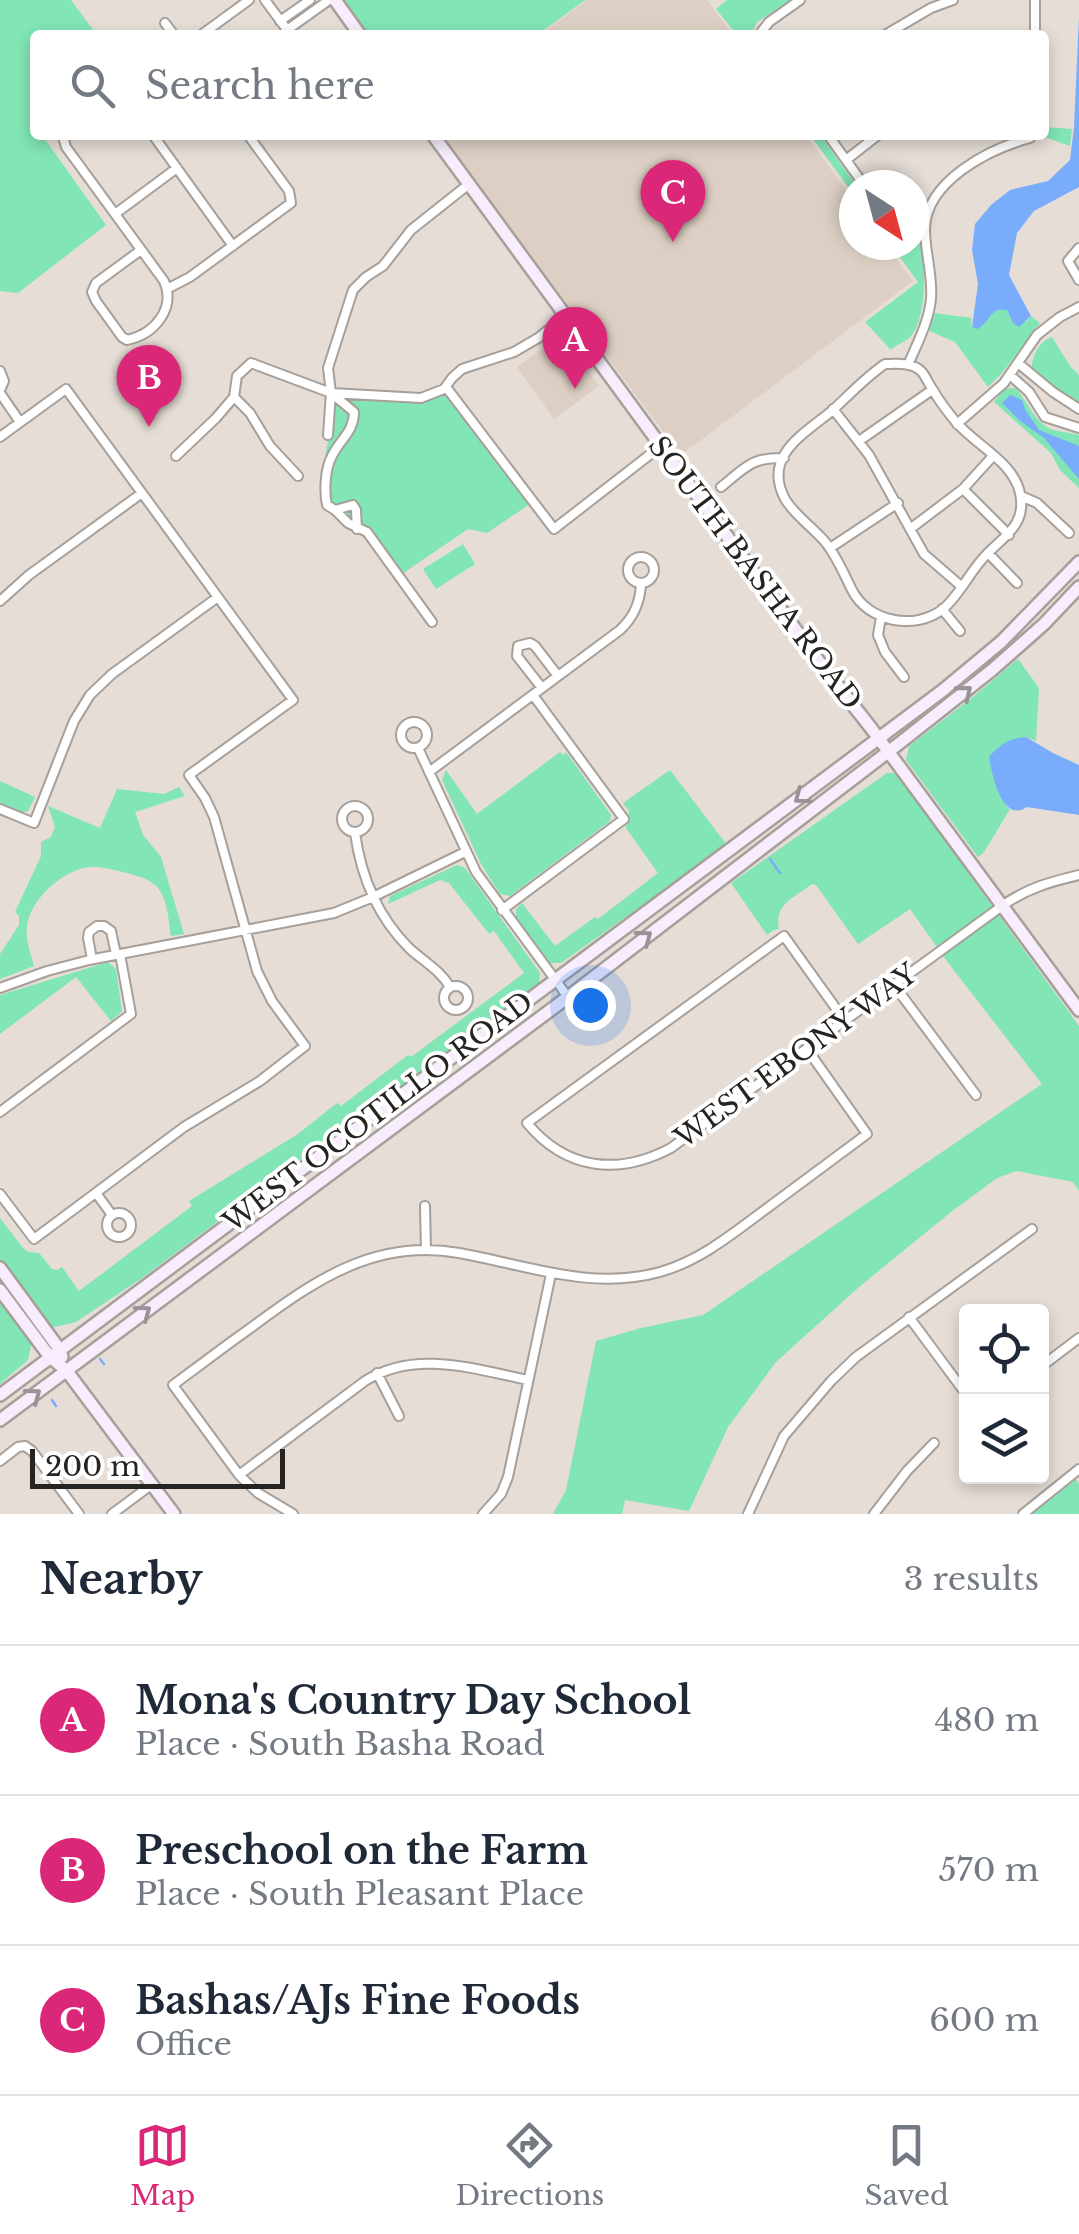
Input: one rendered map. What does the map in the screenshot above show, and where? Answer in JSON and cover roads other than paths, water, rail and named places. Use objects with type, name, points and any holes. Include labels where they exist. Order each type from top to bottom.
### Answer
[{"type":"main road","points":[[332,0],[356,30]]},
{"type":"main road","name":"SOUTH BASHA ROAD","points":[[437,140],[1079,1010]]},
{"type":"main road","name":"WEST OCOTILLO ROAD","points":[[0,1395],[879,739],[1001,642],[1079,562]]},
{"type":"main road","name":"WEST OCOTILLO ROAD","points":[[0,1420],[568,997],[888,752],[992,670],[1079,588]]},
{"type":"main road","points":[[0,1268],[54,1354]]},
{"type":"main road","points":[[0,1290],[54,1354],[174,1514]]},
{"type":"street","points":[[208,30],[249,0]]},
{"type":"street","points":[[265,0],[287,30]]},
{"type":"street","points":[[280,21],[310,0]]},
{"type":"street","points":[[292,30],[332,0]]},
{"type":"street","points":[[763,30],[800,0]]},
{"type":"street","points":[[894,30],[953,0]]},
{"type":"street","points":[[1034,30],[1036,0]]},
{"type":"street","points":[[297,9],[304,19]]},
{"type":"street","points":[[166,23],[171,30]]},
{"type":"street","points":[[64,140],[66,147],[141,250],[168,289],[168,304],[162,317],[137,338],[127,340],[92,292],[96,283],[141,250]]},
{"type":"street","points":[[157,140],[234,246]]},
{"type":"street","points":[[168,289],[190,278],[292,203],[289,191],[252,140]]},
{"type":"street","points":[[832,140],[853,170]]},
{"type":"street","points":[[846,160],[872,140]]},
{"type":"street","points":[[929,214],[950,179],[1019,140]]},
{"type":"street","points":[[115,214],[177,168]]},
{"type":"street","points":[[328,435],[328,368],[353,290],[383,266],[410,230],[469,184]]},
{"type":"street","points":[[1079,248],[1068,261],[1079,280]]},
{"type":"street","points":[[908,364],[931,304],[928,260]]},
{"type":"street","points":[[958,424],[1004,383],[1038,336],[1079,307]]},
{"type":"street","points":[[331,394],[421,398],[437,393],[462,368],[514,352],[566,316]]},
{"type":"street","points":[[176,456],[234,397],[237,376],[252,363],[331,394],[354,412],[350,431],[328,467],[327,505],[366,532],[432,622]]},
{"type":"street","points":[[1018,363],[1079,409]]},
{"type":"street","points":[[885,364],[908,364],[920,370],[958,424],[1008,470],[1021,496],[1020,518],[1009,536],[988,553],[942,609],[918,621],[896,621],[881,617],[858,602],[830,548],[786,500],[779,482],[784,458],[799,434],[885,364]]},
{"type":"street","points":[[0,371],[4,380],[0,392],[20,422]]},
{"type":"street","points":[[1010,375],[1029,392],[1045,417],[1079,428]]},
{"type":"street","points":[[446,387],[554,529],[661,446]]},
{"type":"street","points":[[0,437],[66,389],[292,700],[189,776],[214,817],[263,985],[305,1046],[260,1081],[184,1127],[34,1239],[0,1194]]},
{"type":"street","points":[[859,441],[932,390]]},
{"type":"street","points":[[1038,408],[1042,399],[1053,392]]},
{"type":"street","points":[[234,397],[298,476]]},
{"type":"street","points":[[834,409],[898,503],[924,554],[961,586]]},
{"type":"street","points":[[910,529],[963,489],[992,456]]},
{"type":"street","points":[[721,487],[754,461],[784,458]]},
{"type":"street","points":[[963,489],[1009,536]]},
{"type":"street","points":[[0,601],[29,575],[142,493]]},
{"type":"street","points":[[1021,496],[1037,503],[1069,533]]},
{"type":"street","points":[[830,548],[898,503]]},
{"type":"street","points":[[335,510],[353,505],[357,528]]},
{"type":"street","points":[[988,553],[1016,582]]},
{"type":"street","points":[[429,772],[626,625],[637,606],[641,584]]},
{"type":"street","points":[[0,809],[34,824],[74,721],[90,695],[112,674],[218,596]]},
{"type":"street","points":[[942,609],[960,631]]},
{"type":"street","points":[[881,617],[878,635],[904,678]]},
{"type":"street","points":[[542,688],[517,656],[518,646],[535,646],[558,676]]},
{"type":"street","points":[[502,910],[624,819],[533,695]]},
{"type":"street","points":[[418,748],[481,881],[568,997]]},
{"type":"street","points":[[355,833],[373,897],[399,936],[450,987]]},
{"type":"street","points":[[0,988],[92,959],[334,913],[465,852]]},
{"type":"street","name":"WEST EBONY WAY","points":[[846,1020],[784,936],[527,1122],[550,1146],[584,1162],[616,1166],[636,1163],[670,1148],[846,1020],[1002,906],[1030,888],[1079,875]]},
{"type":"street","points":[[0,1112],[131,1014],[111,931],[104,926],[89,932],[92,959]]},
{"type":"street","points":[[894,985],[976,1095]]},
{"type":"street","points":[[293,1514],[258,1493],[239,1475],[172,1385],[296,1294],[338,1270],[380,1255],[426,1250],[458,1253],[551,1274],[597,1278],[638,1277],[689,1261],[714,1248],[867,1134],[807,1048]]},
{"type":"street","points":[[96,1193],[112,1215]]},
{"type":"street","points":[[424,1206],[426,1250]]},
{"type":"street","points":[[748,1514],[784,1436],[856,1357],[1032,1229]]},
{"type":"street","points":[[483,1514],[501,1494],[508,1478],[551,1274]]},
{"type":"street","points":[[908,1318],[959,1385]]},
{"type":"street","points":[[1049,1361],[1079,1338]]},
{"type":"street","points":[[239,1475],[376,1373],[396,1366],[446,1364],[528,1380]]},
{"type":"street","points":[[376,1373],[399,1416]]},
{"type":"street","points":[[874,1514],[934,1442]]},
{"type":"street","points":[[0,1461],[25,1446],[79,1514]]},
{"type":"street","points":[[1023,1514],[1078,1471]]},
{"type":"street","points":[[112,1514],[151,1485]]},
{"type":"water","points":[[1079,16],[1079,187],[1034,211],[1017,233],[1009,275],[1031,316],[1019,327],[1007,310],[1001,309],[977,329],[972,327],[978,284],[972,250],[975,224],[1010,190],[1048,181],[1070,160]]},
{"type":"water","points":[[1010,395],[1022,400],[1039,430],[1079,446],[1079,479],[1043,437],[1002,403]]},
{"type":"water","points":[[1026,737],[1079,765],[1079,815],[1027,807],[1011,809],[1005,803],[989,757],[1006,742]]},
{"type":"waterway","points":[[770,859],[780,873]]},
{"type":"waterway","points":[[100,1359],[104,1364]]},
{"type":"waterway","points":[[52,1400],[56,1406]]},
{"type":"place","name":"Bashas/AJs Fine Foods","points":[[673,242]]},
{"type":"place","name":"Mona's Country Day School","points":[[575,389]]},
{"type":"place","name":"Preschool on the Farm","points":[[149,427]]}]
